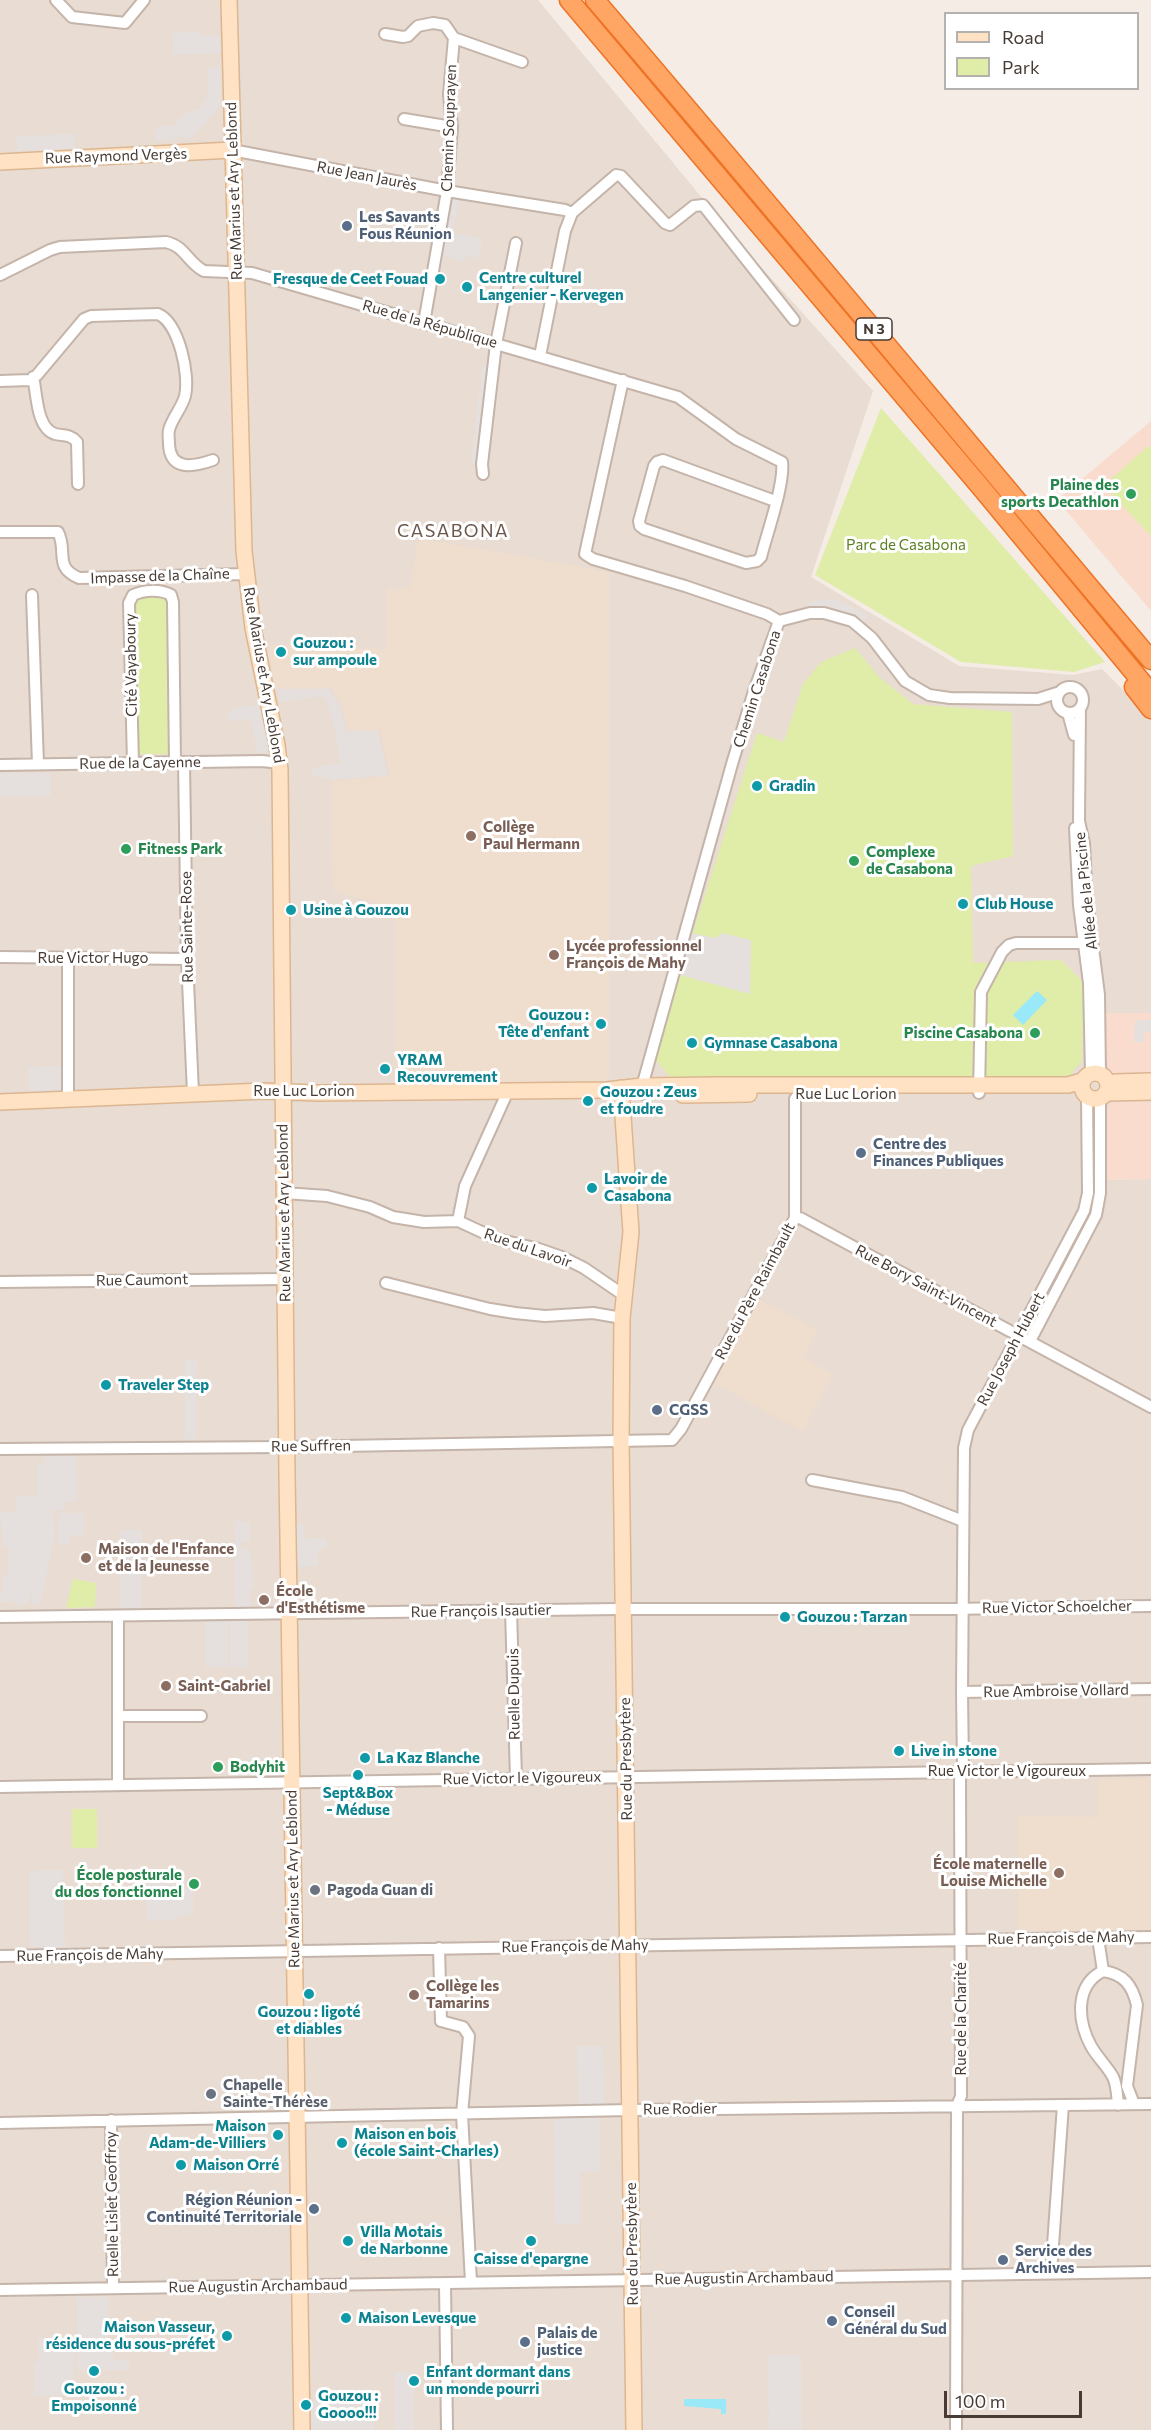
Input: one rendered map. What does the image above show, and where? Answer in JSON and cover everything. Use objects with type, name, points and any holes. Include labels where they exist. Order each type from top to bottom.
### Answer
[{"type":"highway","name":"N 3","points":[[568,0],[1082,607],[1151,693]]},
{"type":"highway","name":"N 3","points":[[595,0],[1151,660]]},
{"type":"highway","name":"N 3","points":[[1082,607],[1151,710]]},
{"type":"street","points":[[56,0],[72,17],[125,23],[144,0]]},
{"type":"street","name":"Rue Marius et Ary Leblond","points":[[229,0],[246,574],[253,628],[280,763],[291,1781],[302,2430]]},
{"type":"street","points":[[385,34],[403,37],[408,36],[418,26],[433,23],[445,25],[454,38],[522,62]]},
{"type":"street","name":"Chemin Souprayen","points":[[424,323],[447,191],[452,127],[449,94],[454,38]]},
{"type":"street","points":[[404,119],[452,127]]},
{"type":"street","name":"Rue Raymond Vergès","points":[[0,162],[232,150]]},
{"type":"street","name":"Rue Jean Jaurès","points":[[232,150],[572,213]]},
{"type":"street","points":[[540,356],[565,231],[572,213],[616,175],[621,176],[665,223],[670,225],[694,206],[703,205],[794,320]]},
{"type":"street","name":"Rue de la République","points":[[0,275],[60,247],[166,242],[176,244],[199,269],[204,271],[252,273],[678,396],[736,439],[782,462],[783,470],[775,501]]},
{"type":"street","points":[[483,474],[482,464],[496,344],[516,243]]},
{"type":"street","points":[[0,381],[19,381],[33,377],[78,324],[91,316],[149,313],[166,317],[183,353],[185,395],[168,431],[169,455],[179,464],[204,464],[213,460]]},
{"type":"street","points":[[33,377],[42,423],[52,433],[67,435],[77,442],[78,484]]},
{"type":"street","name":"Chemin Casabona","points":[[623,380],[585,554],[593,559],[685,586],[767,614],[779,621],[754,691],[732,764],[643,1090]]},
{"type":"street","points":[[663,460],[775,501],[760,556],[752,563],[644,529],[640,526],[639,521],[654,466],[663,460]]},
{"type":"street","name":"Impasse de la Chaîne","points":[[0,532],[58,532],[62,561],[66,570],[79,579],[246,574]]},
{"type":"street","name":"Cité Vayaboury","points":[[133,763],[129,603],[133,595],[140,592],[163,591],[171,595],[173,602],[180,762]]},
{"type":"street","points":[[32,595],[38,764]]},
{"type":"street","points":[[779,621],[824,613],[852,621],[872,638],[904,681],[929,695],[950,698],[1038,699],[1058,705],[1068,713],[1080,708],[1083,700],[1076,689],[1067,688],[1038,699]]},
{"type":"street","points":[[1058,705],[1060,692]]},
{"type":"street","name":"Allée de la Piscine","points":[[1080,708],[1079,821],[1084,843],[1092,955],[1099,995],[1095,1087]]},
{"type":"street","name":"Allée de la Piscine","points":[[1068,713],[1074,737],[1079,905],[1089,983],[1095,1087]]},
{"type":"street","name":"Rue Sainte-Rose","points":[[180,762],[193,1093]]},
{"type":"street","name":"Rue de la Cayenne","points":[[0,765],[280,763]]},
{"type":"street","points":[[979,1089],[981,992],[1002,952],[1009,945],[1016,943],[1084,943],[1088,944],[1092,955]]},
{"type":"street","name":"Rue Victor Hugo","points":[[0,957],[187,959]]},
{"type":"street","points":[[68,958],[68,1099]]},
{"type":"street","name":"Rue Luc Lorion","points":[[1095,1087],[1151,1081]]},
{"type":"street","name":"Rue Luc Lorion","points":[[0,1102],[283,1091],[318,1093],[979,1089],[1068,1085],[1151,1092]]},
{"type":"street","name":"Rue Joseph Hubert","points":[[962,1609],[964,1448],[968,1430],[1084,1211],[1088,1193],[1095,1087]]},
{"type":"street","name":"Rue Joseph Hubert","points":[[1030,1341],[1096,1215],[1100,1193],[1095,1087]]},
{"type":"street","name":"Rue du Presbytère","points":[[617,1090],[622,1113],[631,1232],[622,1318],[621,1441],[634,2430]]},
{"type":"street","points":[[622,1113],[643,1090]]},
{"type":"street","name":"Rue du Père Raimbault","points":[[621,1441],[672,1440],[681,1429],[795,1218],[795,1101],[803,1090]]},
{"type":"street","points":[[458,1221],[465,1185],[507,1091]]},
{"type":"street","points":[[283,1114],[318,1093]]},
{"type":"street","name":"Rue du Lavoir","points":[[284,1193],[327,1196],[370,1207],[393,1217],[424,1222],[458,1221],[497,1239],[562,1257],[584,1268],[625,1296]]},
{"type":"street","name":"Rue Bory Saint-Vincent","points":[[795,1218],[800,1218],[1151,1407]]},
{"type":"street","name":"Rue Caumont","points":[[0,1282],[285,1279]]},
{"type":"street","points":[[386,1283],[515,1313],[545,1316],[593,1313],[622,1318]]},
{"type":"street","name":"Rue Suffren","points":[[0,1449],[621,1441]]},
{"type":"street","points":[[812,1480],[902,1497],[963,1521]]},
{"type":"street","name":"Rue Victor Schoelcher","points":[[962,1609],[1151,1606]]},
{"type":"street","name":"Rue François Isautier","points":[[0,1617],[623,1609],[962,1609]]},
{"type":"street","name":"Rue de la Charité","points":[[956,2430],[957,2106],[961,2096],[962,1609]]},
{"type":"street","name":"Ruelle Dupuis","points":[[512,1610],[516,1778]]},
{"type":"street","points":[[118,1616],[118,1785]]},
{"type":"street","name":"Rue Ambroise Vollard","points":[[962,1692],[1151,1689]]},
{"type":"street","points":[[118,1716],[201,1716]]},
{"type":"street","name":"Rue Victor le Vigoureux","points":[[0,1787],[1151,1769]]},
{"type":"street","name":"Rue François de Mahy","points":[[0,1956],[1151,1937]]},
{"type":"street","points":[[1098,1938],[1103,1971]]},
{"type":"street","points":[[439,1948],[441,2022],[463,2027],[469,2036],[462,2114],[471,2282]]},
{"type":"street","points":[[1118,2105],[1114,2079],[1090,2044],[1085,2033],[1080,2006],[1089,1980],[1103,1971],[1114,1972],[1123,1977],[1134,1994],[1137,2005],[1137,2021],[1127,2086],[1134,2104]]},
{"type":"street","points":[[1108,2069],[1122,2072],[1129,2069]]},
{"type":"street","points":[[1051,2273],[1063,2105],[1151,2104]]},
{"type":"street","name":"Rue Rodier","points":[[0,2123],[630,2110],[1063,2105]]},
{"type":"street","name":"Ruelle Lislet Geoffroy","points":[[111,2120],[113,2288]]},
{"type":"street","name":"Rue Augustin Archambaud","points":[[0,2290],[1151,2272]]},
{"type":"street","points":[[445,2283],[447,2430]]},
{"type":"shaded area","points":[[0,0],[538,0],[742,246],[873,391],[811,577],[959,666],[1073,675],[1102,669],[1151,718],[1151,1102],[1113,1102],[1105,1180],[1151,1179],[1151,2430],[0,2430]]},
{"type":"shaded area","points":[[200,32],[201,36],[220,36],[221,53],[173,55],[173,33]]},
{"type":"shaded area","points":[[220,67],[221,102],[216,111],[189,140],[185,136],[156,141],[156,126],[174,126],[185,113],[199,109],[208,97],[208,68]]},
{"type":"shaded area","points":[[75,134],[75,149],[17,151],[16,136]]},
{"type":"shaded area","points":[[442,195],[459,199],[453,233],[482,239],[479,258],[466,256],[464,262],[444,257],[430,321]]},
{"type":"shaded area","points":[[482,365],[494,367],[482,464],[471,463]]},
{"type":"shaded area","points":[[1151,421],[1151,611],[1057,500]]},
{"type":"shaded area","name":"Collège Paul Hermann","points":[[418,538],[609,572],[609,1084],[396,1084],[395,908],[333,891],[331,781],[390,776],[380,730],[348,730],[341,704],[332,688],[275,688],[268,645],[387,649],[387,589],[410,588]]},
{"type":"shaded area","points":[[823,599],[839,600],[869,616],[859,627],[810,613],[810,602]]},
{"type":"shaded area","points":[[278,689],[329,689],[341,708],[346,731],[378,731],[388,775],[331,780],[312,775],[312,768],[340,763],[335,730],[326,698],[319,696],[280,702]]},
{"type":"shaded area","points":[[261,704],[270,745],[264,753],[257,752],[251,718],[229,722],[227,712],[231,712],[231,709]]},
{"type":"shaded area","points":[[0,773],[51,773],[51,796],[0,797]]},
{"type":"shaded area","points":[[691,933],[716,938],[722,933],[751,940],[750,994],[680,975]]},
{"type":"shaded area","points":[[1106,1013],[1151,1013],[1151,1073],[1114,1074],[1108,1068]]},
{"type":"shaded area","points":[[1135,1020],[1151,1020],[1151,1031],[1144,1033],[1144,1042],[1134,1042]]},
{"type":"shaded area","points":[[61,1066],[62,1095],[29,1096],[28,1067]]},
{"type":"shaded area","points":[[1113,1102],[1151,1102],[1151,1179],[1104,1180],[1105,1109]]},
{"type":"shaded area","points":[[757,1298],[818,1330],[803,1357],[833,1374],[803,1431],[713,1383]]},
{"type":"shaded area","points":[[185,1360],[197,1360],[196,1439],[185,1439]]},
{"type":"shaded area","points":[[45,1456],[76,1456],[77,1501],[64,1502],[64,1510],[53,1511],[55,1535],[40,1605],[32,1605],[32,1592],[28,1604],[16,1604],[13,1601],[0,1602],[0,1594],[3,1593],[3,1575],[8,1574],[9,1547],[3,1546],[0,1512],[16,1511],[16,1496],[37,1496],[37,1463],[45,1463]]},
{"type":"shaded area","points":[[59,1513],[84,1513],[84,1535],[70,1535],[69,1546],[58,1544]]},
{"type":"shaded area","points":[[235,1521],[250,1522],[250,1542],[241,1542],[241,1549],[250,1549],[254,1578],[240,1580],[253,1580],[253,1589],[249,1589],[251,1607],[235,1607]]},
{"type":"shaded area","points":[[296,1525],[304,1525],[305,1539],[326,1538],[326,1548],[318,1549],[318,1566],[297,1567]]},
{"type":"shaded area","points":[[120,1530],[142,1530],[142,1608],[120,1608]]},
{"type":"shaded area","points":[[228,1620],[228,1667],[205,1667],[205,1621]]},
{"type":"shaded area","points":[[230,1620],[248,1620],[248,1667],[230,1667]]},
{"type":"shaded area","points":[[1151,1778],[1151,1930],[1018,1931],[1018,1816],[1098,1817],[1098,1779]]},
{"type":"shaded area","points":[[145,1869],[173,1869],[173,1889],[193,1889],[193,1915],[178,1916],[177,1920],[147,1921]]},
{"type":"shaded area","points":[[63,1870],[65,1947],[30,1947],[29,1871]]},
{"type":"shaded area","points":[[577,2046],[603,2046],[604,2105],[578,2106]]},
{"type":"shaded area","points":[[554,2118],[600,2118],[600,2171],[580,2172],[581,2224],[555,2225]]},
{"type":"shaded area","points":[[77,2297],[108,2297],[108,2341],[113,2341],[113,2360],[129,2359],[129,2370],[77,2370]]},
{"type":"shaded area","points":[[74,2337],[73,2395],[34,2396],[34,2362],[39,2362],[38,2338]]},
{"type":"shaded area","points":[[768,2355],[801,2355],[802,2430],[769,2430]]},
{"type":"shaded area","points":[[395,2372],[414,2372],[414,2430],[395,2430]]},
{"type":"shaded area","points":[[374,2400],[374,2430],[309,2430],[309,2401]]},
{"type":"green space","name":"Parc de Casabona","points":[[881,408],[1105,662],[1074,672],[961,662],[815,575]]},
{"type":"green space","name":"Plaine des sports Decathlon","points":[[1147,447],[1151,447],[1151,536],[1108,490],[1111,479]]},
{"type":"green space","points":[[145,597],[163,597],[168,604],[171,754],[138,754],[135,605]]},
{"type":"green space","name":"Complexe de Casabona","points":[[855,648],[879,677],[913,704],[1012,712],[1013,856],[971,866],[973,963],[1061,960],[1084,983],[1082,1062],[1070,1077],[671,1078],[656,1060],[679,976],[757,733],[784,742],[803,684],[821,662]]},
{"type":"green space","points":[[73,1579],[96,1583],[95,1607],[66,1608]]},
{"type":"green space","points":[[72,1809],[97,1809],[97,1848],[72,1848]]},
{"type":"water","points":[[1037,991],[1047,1000],[1023,1025],[1013,1015]]},
{"type":"water","points":[[684,2399],[726,2399],[726,2414],[721,2414],[721,2409],[684,2406]]},
{"type":"place","name":"Les Savants Fous Réunion","points":[[347,226]]},
{"type":"place","name":"Fresque de Ceet Fouad","points":[[440,279]]},
{"type":"place","name":"Centre culturel Langenier - Kervegen","points":[[467,287]]},
{"type":"place","name":"Plaine des sports Decathlon","points":[[1131,494]]},
{"type":"place","name":"Gouzou : sur ampoule","points":[[281,652]]},
{"type":"place","name":"Gradin","points":[[757,786]]},
{"type":"place","name":"Collège Paul Hermann","points":[[471,836]]},
{"type":"place","name":"Fitness Park","points":[[126,849]]},
{"type":"place","name":"Complexe de Casabona","points":[[854,861]]},
{"type":"place","name":"Club House","points":[[963,904]]},
{"type":"place","name":"Usine à Gouzou","points":[[291,910]]},
{"type":"place","name":"Lycée professionnel François de Mahy","points":[[554,955]]},
{"type":"place","name":"Gouzou : Tête d'enfant","points":[[601,1024]]},
{"type":"place","name":"Piscine Casabona","points":[[1035,1033]]},
{"type":"place","name":"Gymnase Casabona","points":[[692,1043]]},
{"type":"place","name":"YRAM Recouvrement","points":[[385,1069]]},
{"type":"place","name":"Gouzou : Zeus et foudre","points":[[588,1101]]},
{"type":"place","name":"Centre des Finances Publiques","points":[[861,1153]]},
{"type":"place","name":"Lavoir de Casabona","points":[[592,1188]]},
{"type":"place","name":"Traveler Step","points":[[106,1385]]},
{"type":"place","name":"CGSS","points":[[657,1410]]},
{"type":"place","name":"Maison de l'Enfance et de la Jeunesse","points":[[86,1558]]},
{"type":"place","name":"École d'Esthétisme","points":[[264,1600]]},
{"type":"place","name":"Gouzou : Tarzan","points":[[785,1617]]},
{"type":"place","name":"Saint-Gabriel","points":[[166,1686]]},
{"type":"place","name":"Live in stone","points":[[899,1751]]},
{"type":"place","name":"La Kaz Blanche","points":[[365,1758]]},
{"type":"place","name":"Bodyhit","points":[[218,1767]]},
{"type":"place","name":"Sept&Box - Méduse","points":[[358,1775]]},
{"type":"place","name":"École maternelle Louise Michelle","points":[[1059,1873]]},
{"type":"place","name":"École posturale du dos fonctionnel","points":[[194,1884]]},
{"type":"place","name":"Pagoda Guan di","points":[[315,1890]]},
{"type":"place","name":"Gouzou : ligoté et diables","points":[[309,1994]]},
{"type":"place","name":"Collège les Tamarins","points":[[414,1995]]},
{"type":"place","name":"Chapelle Sainte-Thérèse","points":[[211,2094]]},
{"type":"place","name":"Maison Adam-de-Villiers","points":[[278,2135]]},
{"type":"place","name":"Maison en bois (école Saint-Charles)","points":[[342,2143]]},
{"type":"place","name":"Maison Orré","points":[[181,2165]]},
{"type":"place","name":"Région Réunion - Continuité Territoriale","points":[[314,2209]]},
{"type":"place","name":"Villa Motais de Narbonne","points":[[348,2241]]},
{"type":"place","name":"Caisse d'epargne","points":[[531,2241]]},
{"type":"place","name":"Service des Archives","points":[[1003,2260]]},
{"type":"place","name":"Maison Levesque","points":[[346,2318]]},
{"type":"place","name":"Conseil Général du Sud","points":[[832,2321]]},
{"type":"place","name":"Maison Vasseur, résidence du sous-préfet","points":[[227,2336]]},
{"type":"place","name":"Palais de justice","points":[[525,2342]]},
{"type":"place","name":"Gouzou : Empoisonné","points":[[94,2371]]},
{"type":"place","name":"Enfant dormant dans un monde pourri","points":[[414,2381]]},
{"type":"place","name":"Gouzou : Goooo!!!","points":[[306,2405]]},
{"type":"district","name":"CASABONA","points":[[453,531]]}]
